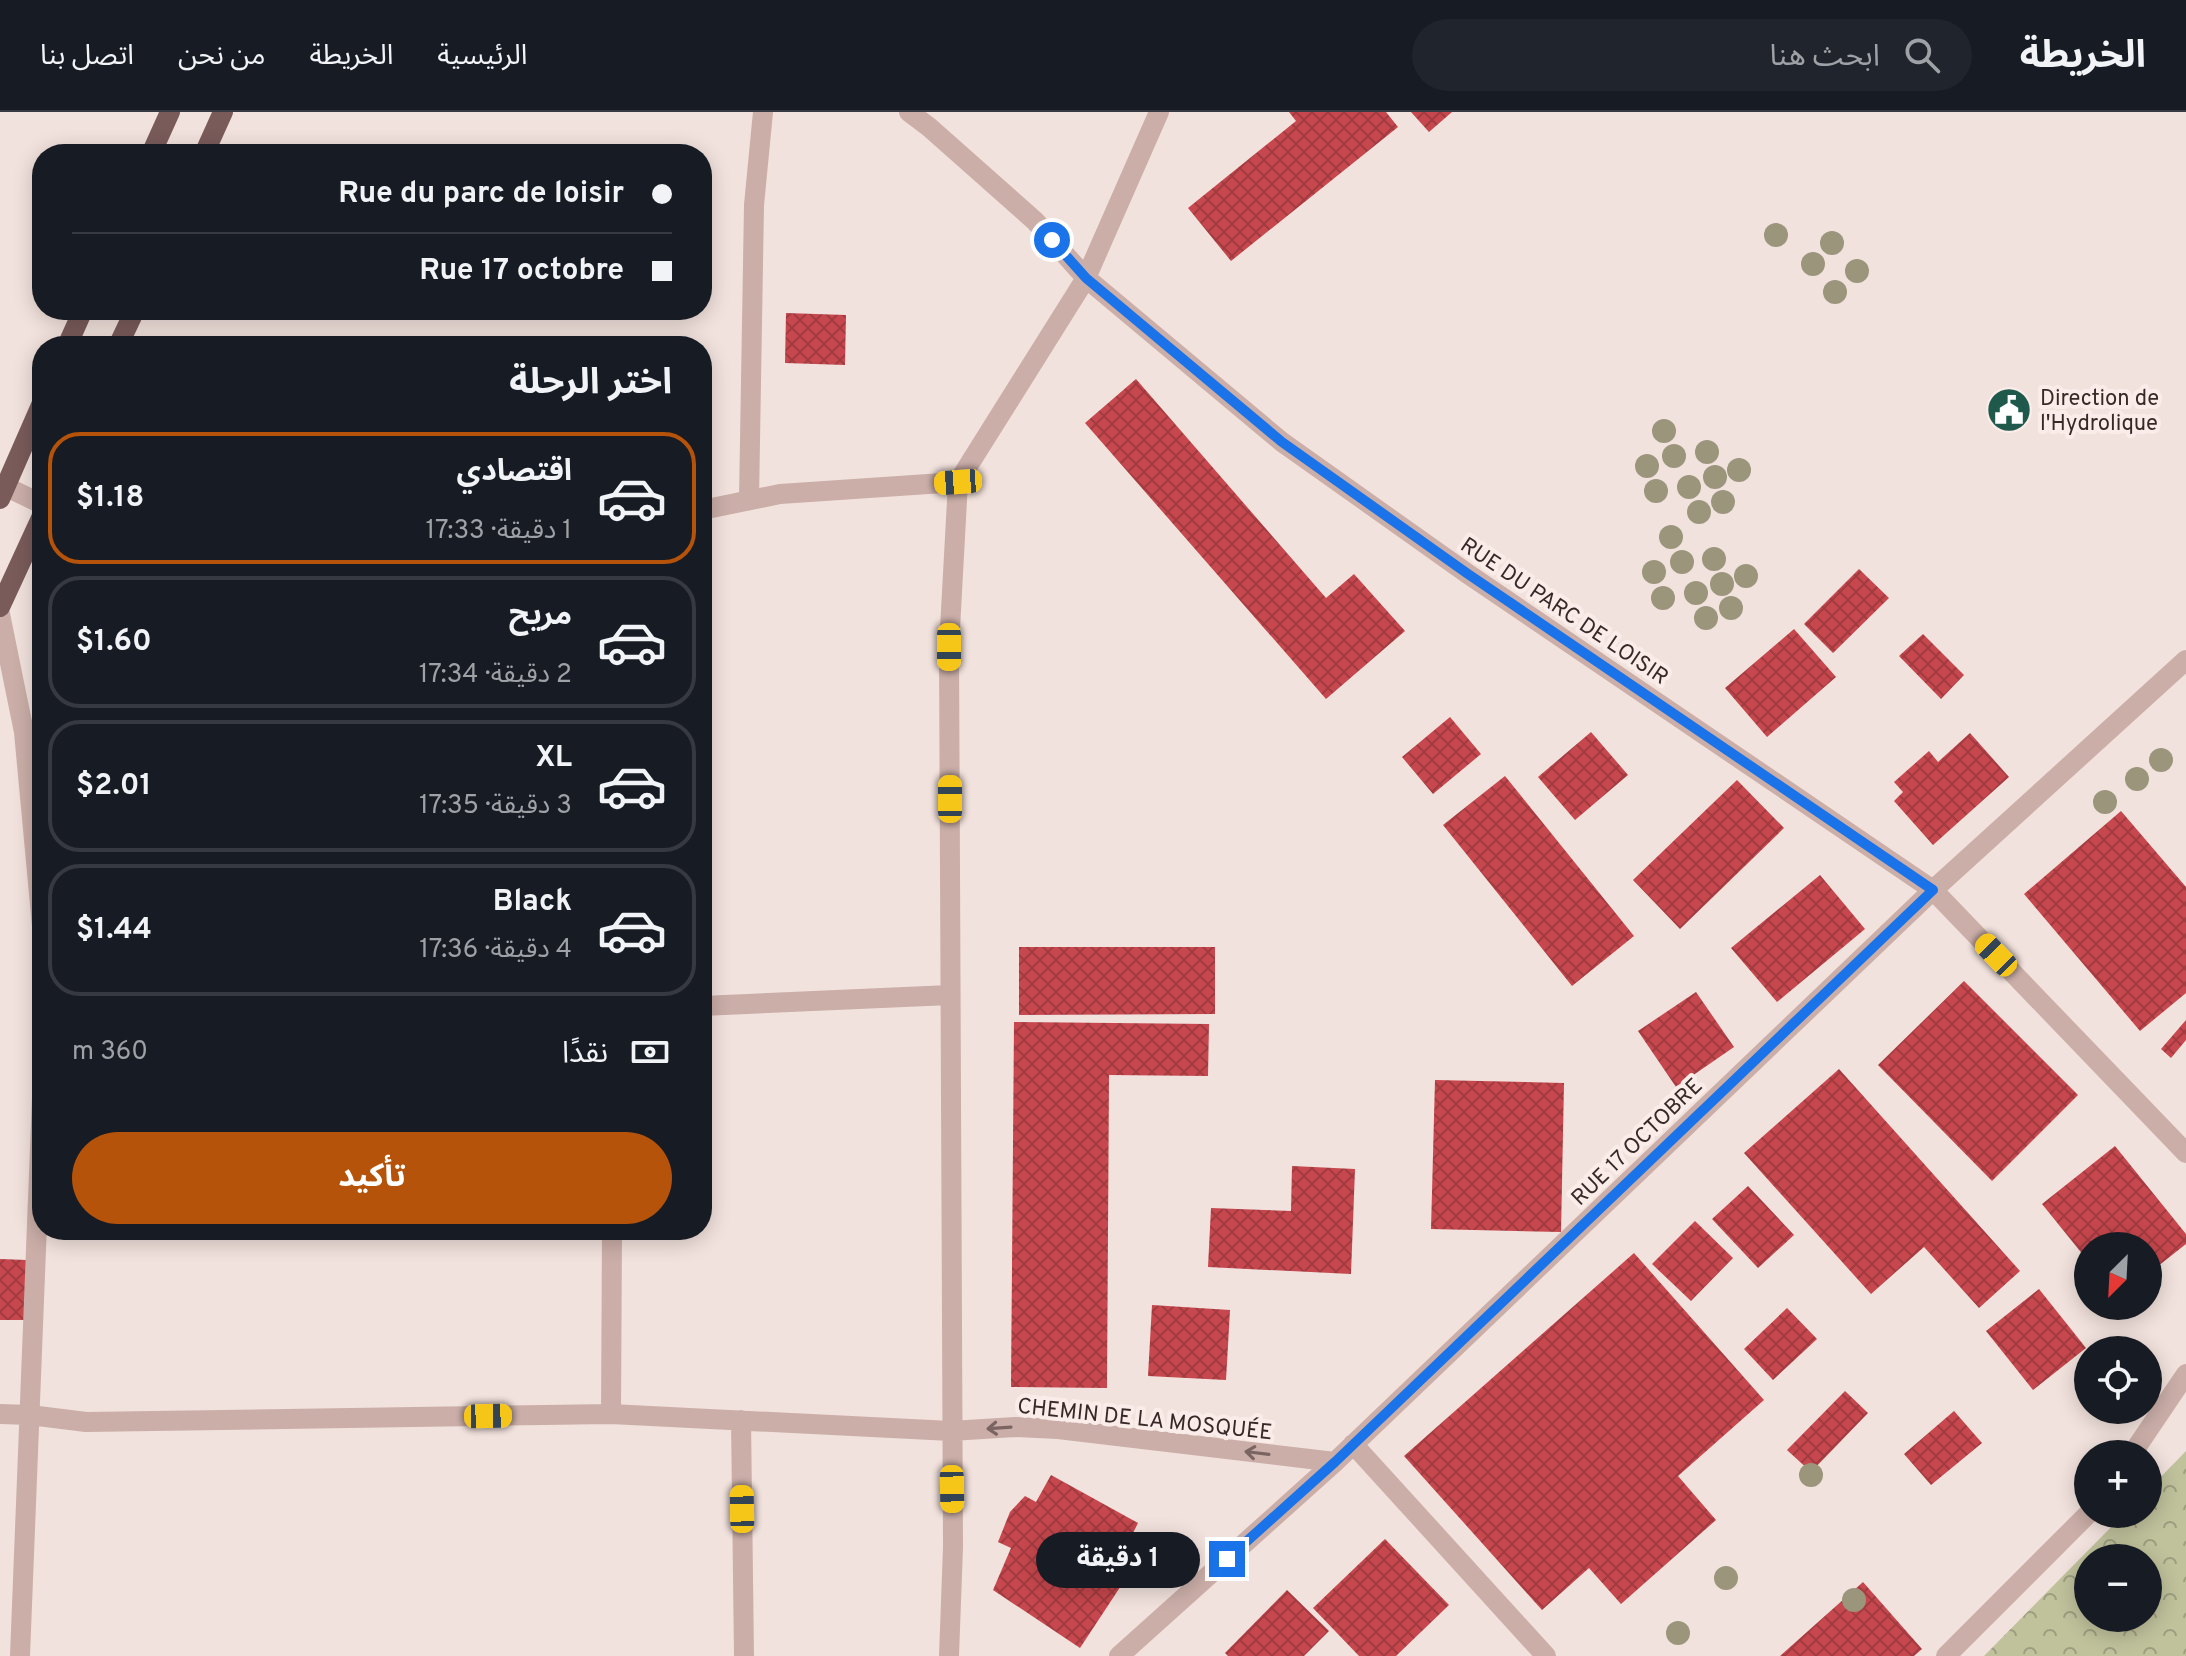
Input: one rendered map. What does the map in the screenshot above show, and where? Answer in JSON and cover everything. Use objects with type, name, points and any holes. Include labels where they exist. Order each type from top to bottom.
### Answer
[{"type":"main road","points":[[156,144],[170,112]]},
{"type":"main road","points":[[209,144],[223,112]]},
{"type":"main road","points":[[2,490],[32,425]]},
{"type":"main road","points":[[0,607],[32,538]]},
{"type":"street","points":[[749,500],[754,205],[763,112]]},
{"type":"street","name":"RUE DU PARC DE LOISIR","points":[[909,112],[1035,221],[1086,278],[1282,442],[1468,574],[1933,890],[2186,1153]]},
{"type":"street","points":[[949,1656],[953,1547],[949,647],[958,482],[1086,278],[1159,112]]},
{"type":"street","points":[[712,508],[780,494],[958,482]]},
{"type":"street","points":[[2,490],[32,500]]},
{"type":"street","points":[[0,614],[24,732],[32,818]]},
{"type":"street","name":"RUE 17 OCTOBRE","points":[[1119,1656],[1335,1462],[1933,890],[2186,660]]},
{"type":"street","points":[[712,1006],[950,995]]},
{"type":"street","points":[[20,1656],[37,1240]]},
{"type":"street","points":[[611,1414],[612,1240]]},
{"type":"street","points":[[2141,1440],[2186,1374]]},
{"type":"street","name":"CHEMIN DE LA MOSQUÉE","points":[[0,1414],[86,1422],[611,1414],[951,1431],[1015,1427],[1058,1429],[1335,1462]]},
{"type":"street","points":[[741,1420],[744,1656]]},
{"type":"street","points":[[1353,1444],[1546,1656]]},
{"type":"street","points":[[1946,1656],[2074,1528]]},
{"type":"green space","points":[[2186,1451],[2186,1656],[1984,1656],[2074,1565],[2074,1632],[2162,1632],[2162,1544],[2094,1544],[2110,1528],[2162,1528],[2162,1476]]},
{"type":"building","points":[[1289,112],[1386,112],[1398,127],[1231,261],[1188,208],[1296,121]]},
{"type":"building","points":[[1411,112],[1452,112],[1429,132]]},
{"type":"building","points":[[786,313],[846,315],[845,365],[785,363]]},
{"type":"building","points":[[1136,379],[1326,598],[1354,574],[1405,631],[1326,699],[1085,423]]},
{"type":"building","points":[[1859,569],[1889,598],[1833,653],[1804,624]]},
{"type":"building","points":[[1794,629],[1836,677],[1767,737],[1725,688]]},
{"type":"building","points":[[1923,634],[1964,675],[1941,699],[1899,656]]},
{"type":"building","points":[[1450,717],[1481,754],[1433,794],[1402,757]]},
{"type":"building","points":[[1591,732],[1628,775],[1575,820],[1538,777]]},
{"type":"building","points":[[1970,733],[2009,777],[1933,845],[1894,801],[1903,792],[1894,782],[1929,751],[1938,762]]},
{"type":"building","points":[[1505,776],[1634,936],[1572,986],[1443,825]]},
{"type":"building","points":[[1737,780],[1784,828],[1680,929],[1633,880]]},
{"type":"building","points":[[2121,811],[2186,887],[2186,993],[2140,1031],[2024,894]]},
{"type":"building","points":[[1820,875],[1865,929],[1777,1002],[1731,948]]},
{"type":"building","points":[[1019,947],[1215,947],[1215,1014],[1019,1015]]},
{"type":"building","points":[[1964,981],[2078,1095],[1992,1181],[1878,1065]]},
{"type":"building","points":[[1696,992],[1734,1047],[1676,1087],[1638,1031]]},
{"type":"building","points":[[2186,1020],[2186,1040],[2171,1058],[2161,1049]]},
{"type":"building","points":[[1014,1022],[1209,1024],[1208,1076],[1109,1075],[1107,1388],[1011,1387]]},
{"type":"building","points":[[1839,1069],[2020,1271],[1979,1308],[1924,1247],[1871,1294],[1744,1153]]},
{"type":"building","points":[[1435,1080],[1564,1083],[1561,1232],[1431,1229]]},
{"type":"building","points":[[2115,1146],[2186,1234],[2186,1244],[2162,1263],[2162,1232],[2074,1232],[2074,1244],[2042,1204]]},
{"type":"building","points":[[1292,1166],[1355,1169],[1351,1274],[1208,1267],[1211,1208],[1291,1211]]},
{"type":"building","points":[[1748,1186],[1794,1235],[1758,1268],[1712,1219]]},
{"type":"building","points":[[1695,1221],[1733,1258],[1691,1301],[1652,1264]]},
{"type":"building","points":[[1634,1253],[1764,1400],[1678,1476],[1716,1520],[1621,1604],[1589,1568],[1542,1610],[1404,1456]]},
{"type":"building","points":[[0,1259],[27,1260],[30,1320],[0,1320]]},
{"type":"building","points":[[2039,1289],[2076,1336],[2074,1336],[2074,1358],[2033,1390],[1986,1331]]},
{"type":"building","points":[[1152,1305],[1230,1310],[1226,1380],[1148,1376]]},
{"type":"building","points":[[1787,1308],[1817,1339],[1773,1380],[1744,1349]]},
{"type":"building","points":[[1845,1391],[1868,1413],[1811,1472],[1787,1450]]},
{"type":"building","points":[[1954,1411],[1982,1443],[1931,1485],[1904,1454]]},
{"type":"building","points":[[1051,1475],[1138,1523],[1128,1543],[1138,1560],[1080,1648],[993,1590],[1011,1548],[998,1542],[1010,1512],[1025,1496],[1036,1502]]},
{"type":"building","points":[[1385,1539],[1449,1605],[1396,1656],[1359,1656],[1313,1608]]},
{"type":"building","points":[[1863,1582],[1922,1649],[1914,1656],[1780,1656]]},
{"type":"building","points":[[1287,1590],[1329,1631],[1304,1656],[1228,1656],[1225,1653]]},
{"type":"place","name":"Direction de l'Hydrolique","points":[[2009,410]]},
{"type":"route","points":[[1052,240],[1086,278],[1282,442],[1468,574],[1933,890],[1335,1462],[1227,1559]]}]
